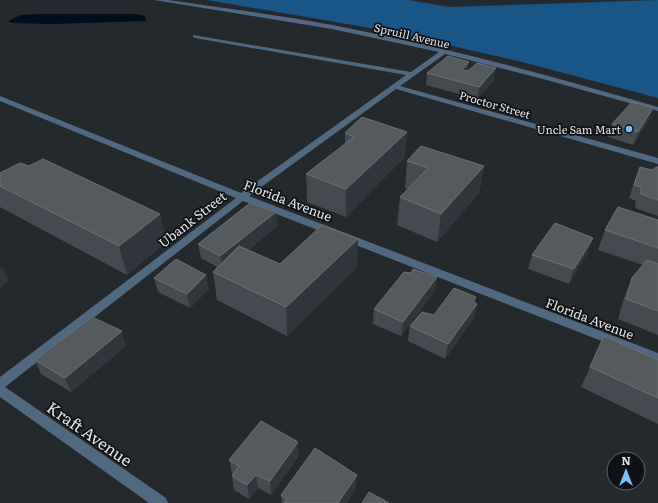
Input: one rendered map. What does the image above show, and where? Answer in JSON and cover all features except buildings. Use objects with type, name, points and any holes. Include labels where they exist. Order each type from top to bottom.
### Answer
[{"type":"street","name":"Spruill Avenue","points":[[157,0],[243,12],[356,32],[443,52],[573,85],[658,109]]},
{"type":"street","points":[[195,36],[411,74]]},
{"type":"street","name":"Ubank Street","points":[[0,384],[242,197],[443,52]]},
{"type":"street","name":"Proctor Street","points":[[395,87],[658,161]]},
{"type":"street","name":"Florida Avenue","points":[[0,98],[242,197],[658,358]]},
{"type":"street","name":"Kraft Avenue","points":[[0,390],[161,503]]},
{"type":"shaded area","points":[[207,0],[408,0],[450,7],[658,0],[658,98],[522,62],[382,30]]},
{"type":"shaded area","points":[[137,14],[145,16],[146,21],[52,24],[12,23],[8,21],[21,15]]},
{"type":"place","name":"Uncle Sam Mart","points":[[629,129]]}]
